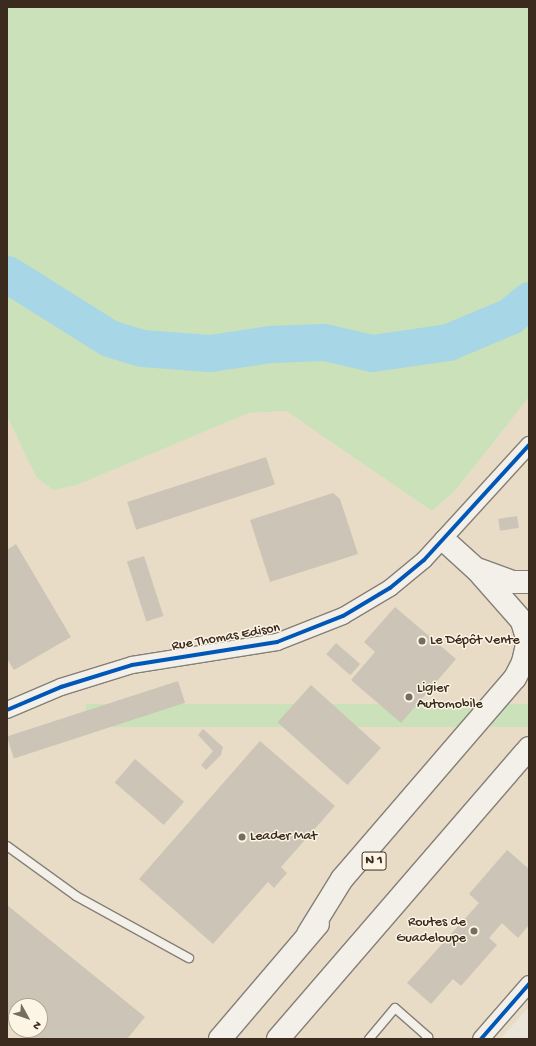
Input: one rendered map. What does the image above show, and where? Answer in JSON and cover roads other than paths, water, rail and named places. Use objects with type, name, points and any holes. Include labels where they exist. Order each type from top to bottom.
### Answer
[{"type":"highway","points":[[308,934],[342,879],[515,678],[523,662],[528,641],[522,620],[477,570],[445,541]]},
{"type":"highway","points":[[477,570],[513,582],[529,582]]},
{"type":"highway","name":"N 1","points":[[220,1039],[308,934],[529,684]]},
{"type":"highway","points":[[278,1039],[529,748]]},
{"type":"street","name":"Rue Thomas Edison","points":[[7,710],[61,687],[132,665],[277,642],[312,631],[390,588],[445,541],[529,445]]},
{"type":"street","points":[[481,1039],[529,984]]},
{"type":"lane","points":[[7,846],[76,896],[190,958]]},
{"type":"lane","points":[[368,1039],[395,1008],[428,1037],[426,1039]]},
{"type":"waterway","points":[[7,274],[109,338],[142,348],[210,353],[270,344],[324,342],[372,353],[448,342],[510,316],[529,300]]},
{"type":"place","name":"Le Dépôt Vente","points":[[422,641]]},
{"type":"place","name":"Ligier Automobile","points":[[409,697]]},
{"type":"place","name":"Leader Mat","points":[[242,837]]},
{"type":"place","name":"Routes de Guadeloupe","points":[[474,931]]}]
